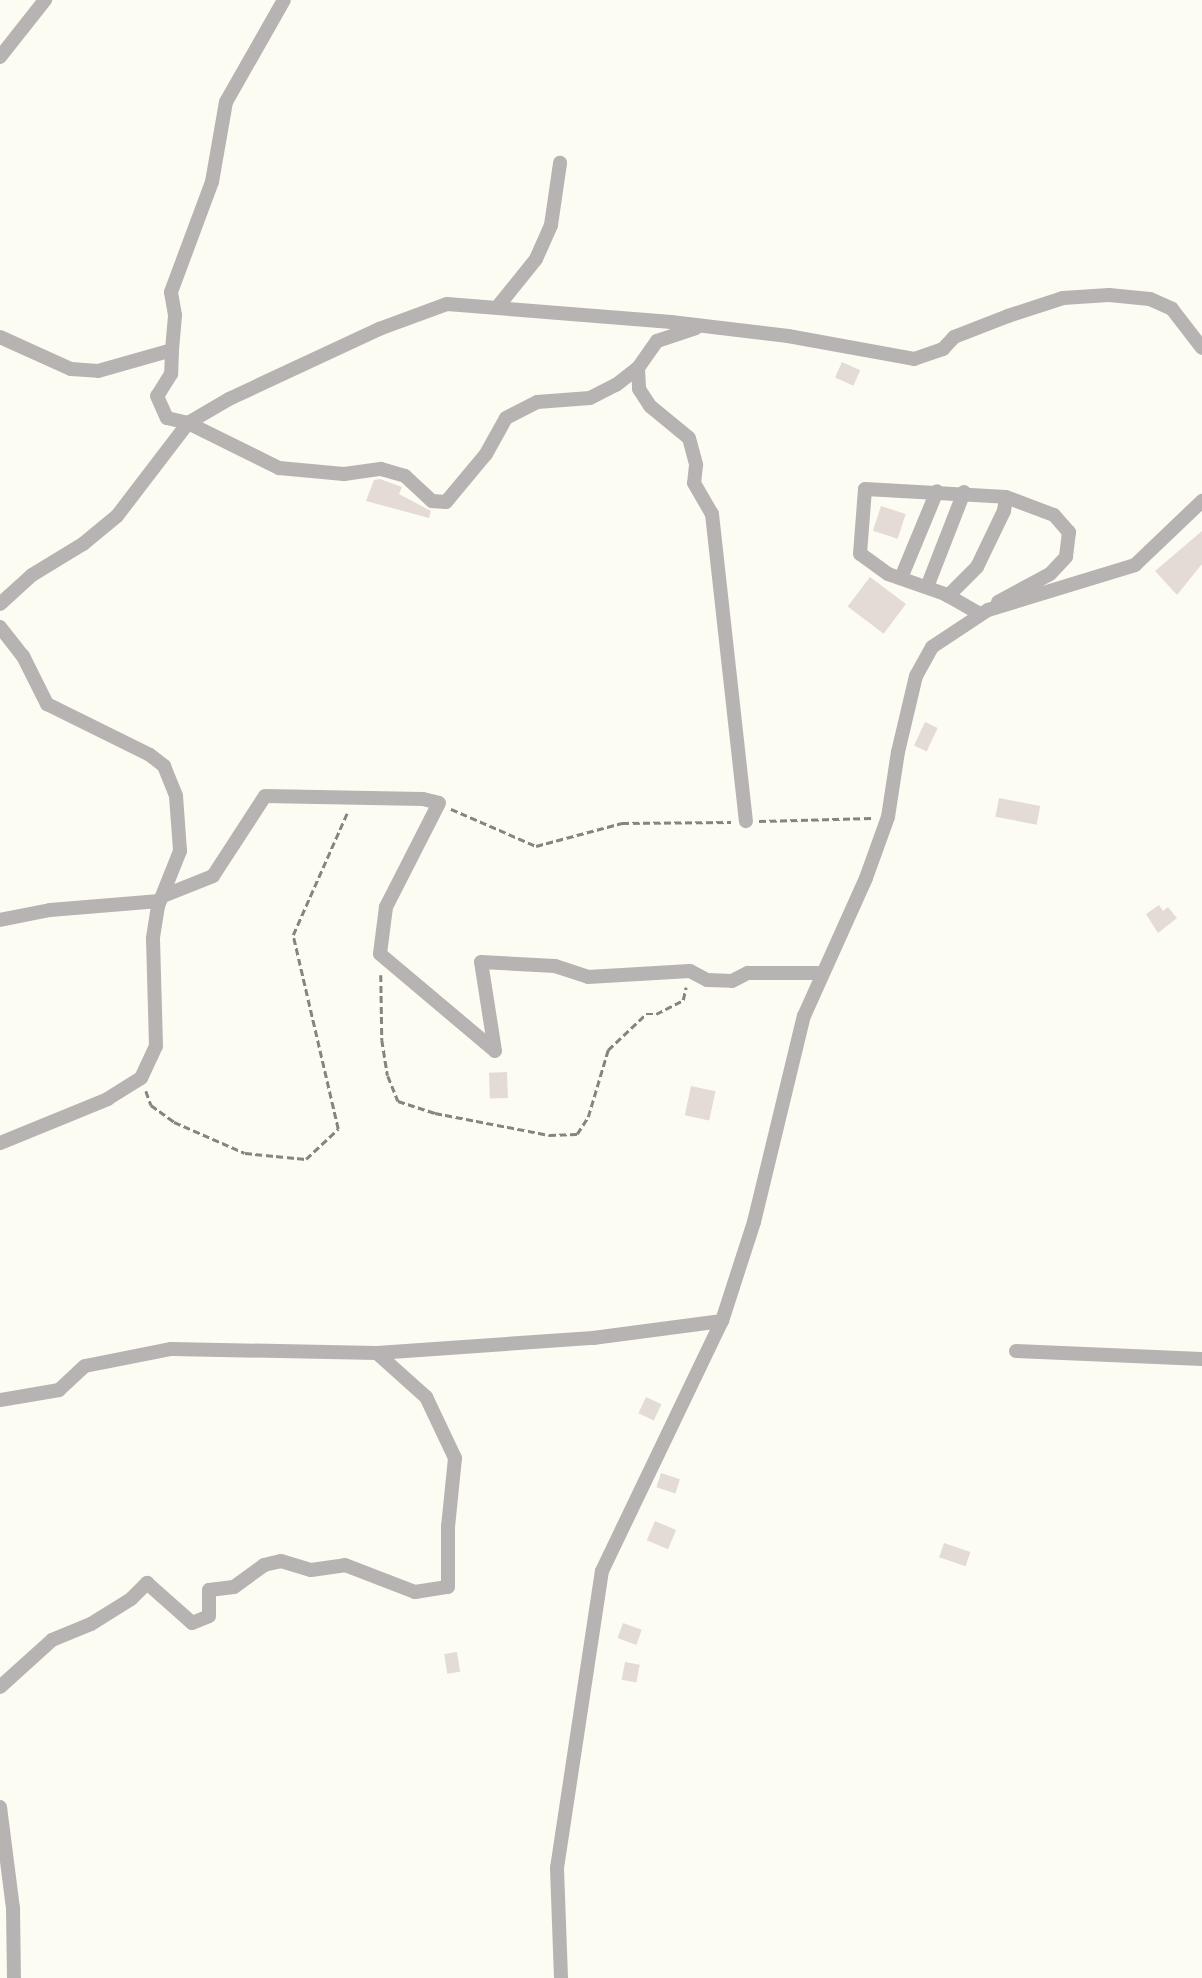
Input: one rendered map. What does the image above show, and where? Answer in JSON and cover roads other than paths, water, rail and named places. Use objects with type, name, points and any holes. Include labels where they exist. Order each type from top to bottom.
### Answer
[{"type":"street","points":[[0,57],[45,0]]},
{"type":"street","points":[[284,0],[226,102],[212,182],[171,292],[175,315],[171,374],[157,396],[167,418],[188,423],[279,468],[344,474],[381,469],[405,476],[432,501],[446,502],[486,454],[506,418],[537,402],[590,398],[638,368],[657,341],[700,326]]},
{"type":"street","points":[[499,305],[536,259],[551,225],[561,163]]},
{"type":"street","points":[[0,604],[32,575],[83,544],[117,516],[188,423],[229,399],[379,329],[447,304],[499,305],[789,336],[914,359],[1008,316],[1063,299],[1109,295],[1150,299],[1172,309],[1202,348]]},
{"type":"street","points":[[0,337],[71,369],[99,371],[172,350]]},
{"type":"street","points":[[638,368],[639,389],[650,406],[689,438],[696,465],[694,483],[712,514],[746,821]]},
{"type":"street","points":[[561,1978],[557,1868],[602,1571],[722,1321],[754,1222],[804,1016],[820,973],[866,878],[888,817],[898,752],[916,676],[932,647],[984,612],[1050,574],[1071,545],[1069,532],[1054,515],[1006,497],[964,492],[865,489],[860,554],[901,578],[984,612],[1135,565],[1202,501]]},
{"type":"street","points":[[901,578],[937,491]]},
{"type":"street","points":[[927,587],[964,492]]},
{"type":"street","points":[[948,596],[977,568],[1004,511],[1006,497]]},
{"type":"street","points":[[0,627],[23,656],[47,704],[150,755],[163,766],[176,796],[180,851],[162,899],[153,939],[156,1046],[141,1078],[108,1099],[0,1143]]},
{"type":"street","points":[[0,920],[50,909],[162,899],[213,876],[265,796],[439,803],[386,907],[380,954],[495,1051],[481,962],[555,966],[589,977],[690,971],[707,980],[732,981],[748,973],[820,973]]},
{"type":"street","points":[[0,1400],[59,1390],[85,1366],[171,1349],[377,1353],[593,1338],[722,1321]]},
{"type":"street","points":[[1016,1351],[1202,1359]]},
{"type":"street","points":[[0,1687],[52,1640],[91,1624],[131,1599],[147,1583],[192,1623],[209,1616],[209,1590],[234,1587],[264,1565],[281,1561],[311,1570],[345,1565],[415,1592],[448,1587],[448,1527],[455,1458],[426,1397],[377,1353]]},
{"type":"street","points":[[0,1807],[13,1908],[14,1978]]}]
